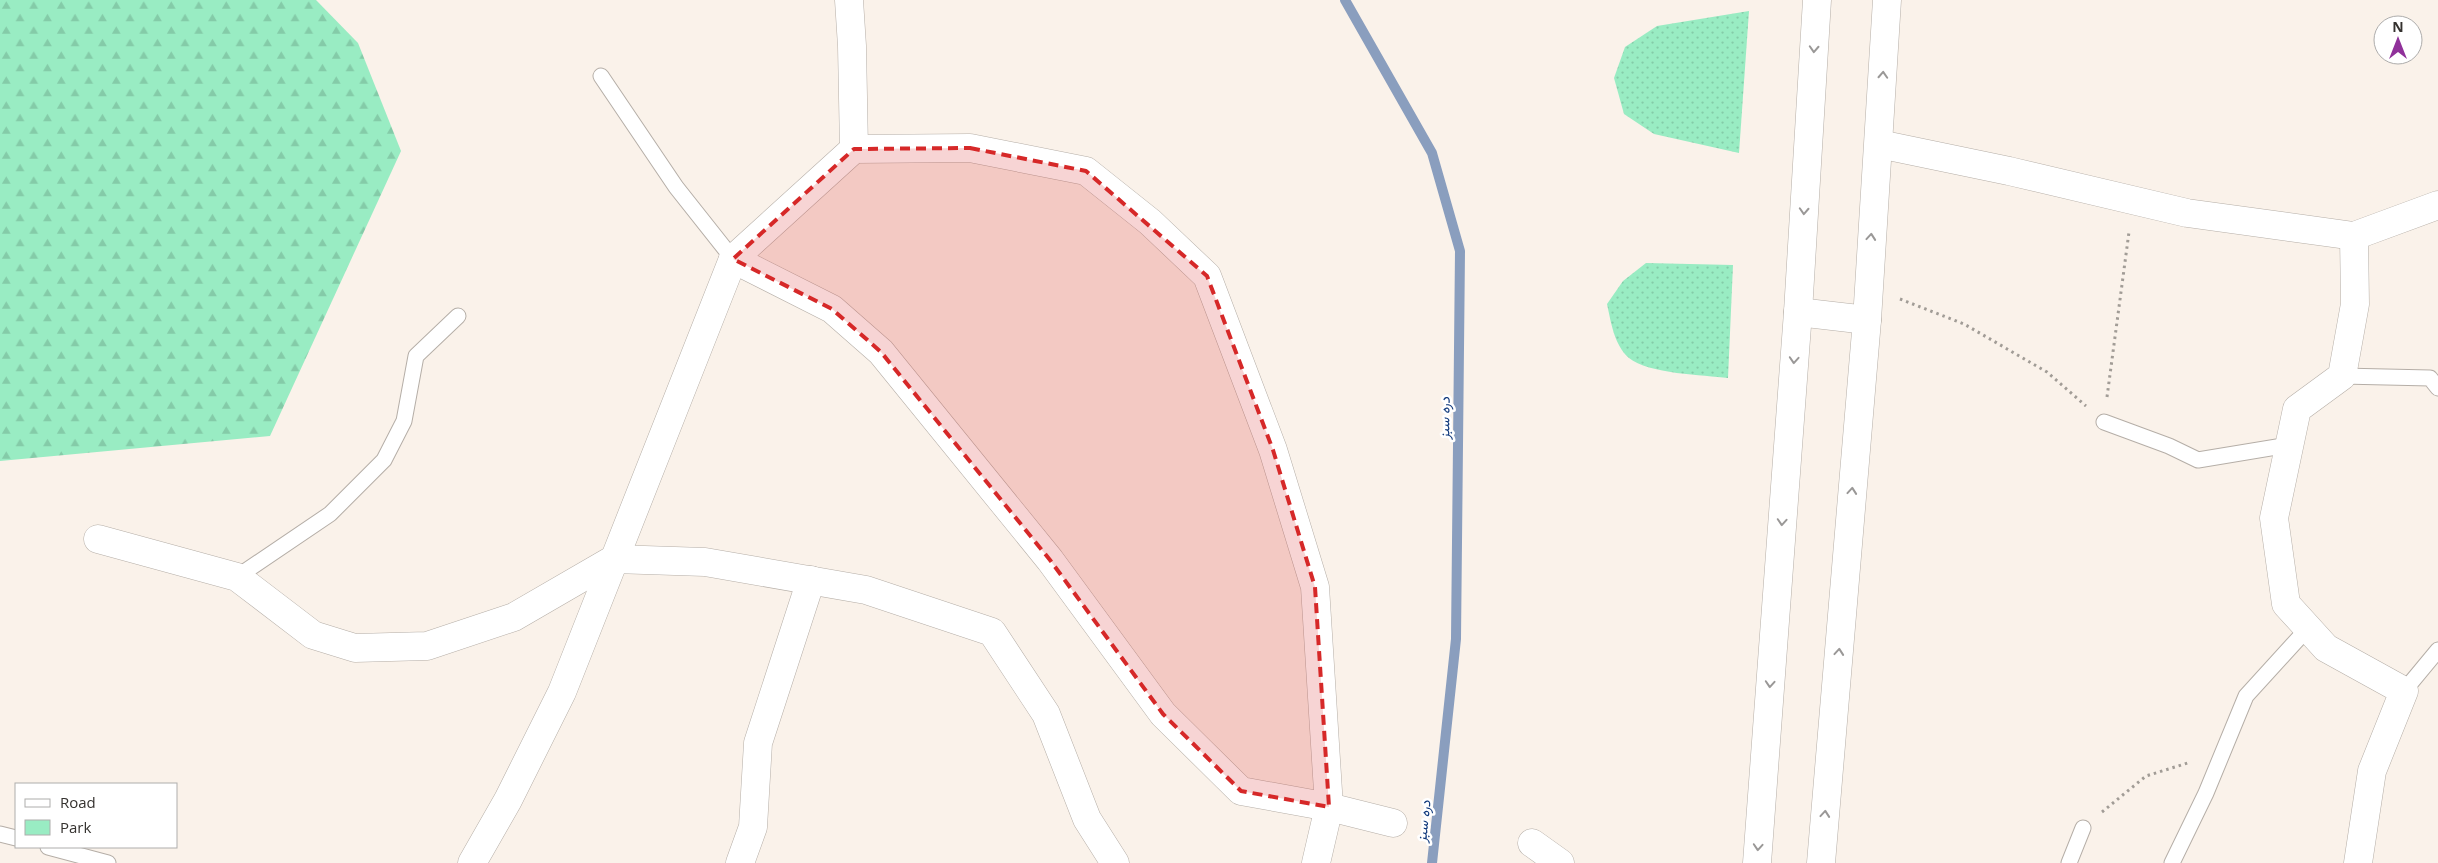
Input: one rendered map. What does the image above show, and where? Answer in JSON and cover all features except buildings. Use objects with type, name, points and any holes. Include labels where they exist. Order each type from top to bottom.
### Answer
[{"type":"street","points":[[849,0],[854,149]]},
{"type":"street","points":[[1757,863],[1798,312],[1817,0]]},
{"type":"street","points":[[1821,863],[1867,320],[1867,285],[1879,144],[1886,0]]},
{"type":"street","points":[[1879,144],[2009,171],[2186,213],[2354,236],[2438,205]]},
{"type":"street","points":[[472,863],[508,800],[562,692],[733,259],[854,149],[970,148],[1086,171],[1150,222],[1207,276],[1273,450],[1315,587],[1329,807],[1316,863]]},
{"type":"street","points":[[2354,236],[2355,304],[2342,376],[2297,409],[2274,518],[2286,604],[2326,648],[2404,691],[2372,771],[2358,863]]},
{"type":"street","points":[[733,259],[832,309],[881,352],[1050,560],[1163,714],[1241,791],[1329,807],[1393,823]]},
{"type":"street","points":[[1798,312],[1867,320]]},
{"type":"street","points":[[98,539],[237,577],[313,635],[355,648],[427,646],[514,617],[614,559],[705,562],[866,590],[992,632],[1046,714],[1087,819],[1115,863]]},
{"type":"street","points":[[740,863],[753,827],[758,743],[812,580]]},
{"type":"street","points":[[1532,843],[1560,863]]},
{"type":"lane","points":[[601,76],[676,186],[733,259]]},
{"type":"lane","points":[[237,577],[330,514],[384,460],[404,421],[416,356],[458,316]]},
{"type":"lane","points":[[2342,376],[2430,378],[2438,388]]},
{"type":"lane","points":[[2104,422],[2169,446],[2198,460],[2289,445]]},
{"type":"lane","points":[[2172,863],[2206,793],[2246,696],[2308,628]]},
{"type":"lane","points":[[2404,691],[2438,650]]},
{"type":"lane","points":[[2069,863],[2083,828]]},
{"type":"lane","points":[[0,834],[15,838]]},
{"type":"lane","points":[[52,848],[108,863]]},
{"type":"path","points":[[2104,422],[2134,201]]},
{"type":"path","points":[[1867,285],[1964,324],[2047,372],[2104,422]]},
{"type":"path","points":[[2083,828],[2146,776],[2223,752]]},
{"type":"highlighted area","points":[[970,148],[1086,171],[1207,276],[1273,450],[1315,587],[1329,807],[1241,791],[1163,714],[1050,560],[881,352],[832,309],[733,259],[854,149]]},
{"type":"green space","points":[[0,0],[316,0],[358,43],[401,151],[270,436],[0,461]]},
{"type":"green space","points":[[1749,11],[1739,153],[1654,134],[1624,114],[1614,78],[1625,47],[1657,26]]},
{"type":"green space","points":[[1646,263],[1733,265],[1728,378],[1662,371],[1638,363],[1624,353],[1614,333],[1607,304],[1623,281]]},
{"type":"waterway","name":"دره سبز","points":[[1345,0],[1432,153],[1460,251],[1456,639],[1432,863]]}]
